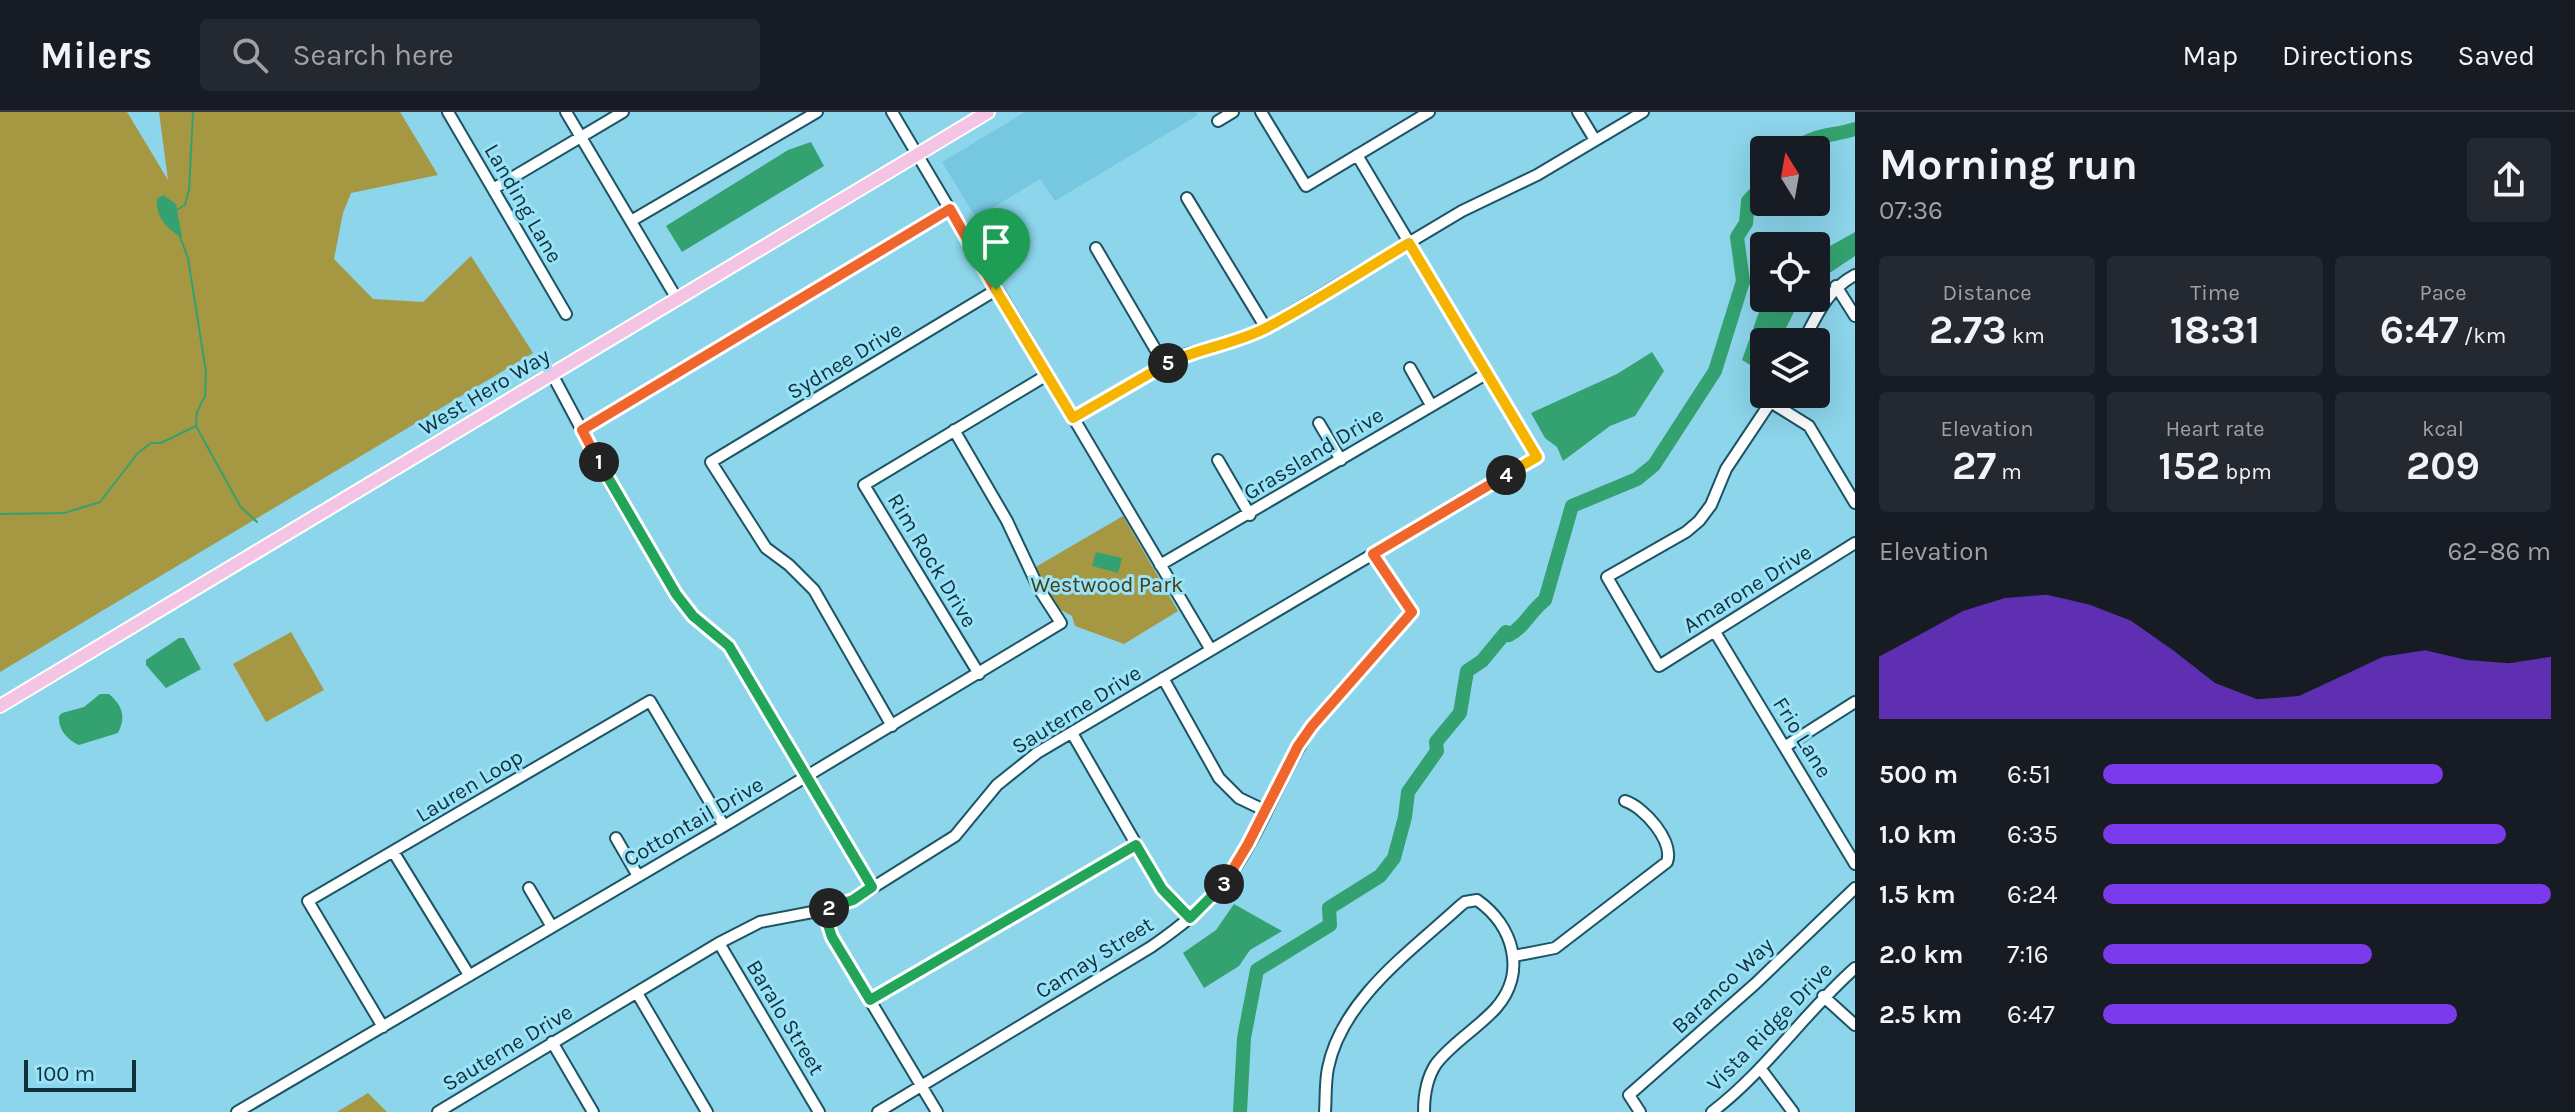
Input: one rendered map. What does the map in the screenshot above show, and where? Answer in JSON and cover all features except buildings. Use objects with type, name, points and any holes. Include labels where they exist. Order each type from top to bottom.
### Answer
[{"type":"main road","name":"West Hero Way","points":[[0,706],[988,112]]},
{"type":"street","name":"Landing Lane","points":[[448,112],[566,314]]},
{"type":"street","points":[[566,112],[677,299]]},
{"type":"street","points":[[493,189],[623,112]]},
{"type":"street","points":[[631,221],[817,112]]},
{"type":"street","points":[[892,112],[1211,650]]},
{"type":"street","points":[[1218,121],[1233,112]]},
{"type":"street","points":[[1261,112],[1306,186],[1429,112]]},
{"type":"street","points":[[1578,112],[1595,140]]},
{"type":"street","points":[[1073,418],[1164,364],[1266,328],[1462,211],[1537,175],[1643,112]]},
{"type":"street","points":[[1357,155],[1486,374]]},
{"type":"street","points":[[1187,198],[1266,328]]},
{"type":"street","points":[[582,430],[950,209]]},
{"type":"street","points":[[1096,248],[1164,364]]},
{"type":"street","points":[[1810,328],[1825,299],[1836,286],[1855,275]]},
{"type":"street","points":[[1836,286],[1855,316]]},
{"type":"street","name":"Sydnee Drive","points":[[892,726],[814,590],[766,548],[711,462],[996,290]]},
{"type":"street","points":[[1410,368],[1431,405]]},
{"type":"street","points":[[552,374],[610,483],[676,594],[693,616],[729,646],[872,887]]},
{"type":"street","name":"Grassland Drive","points":[[1160,565],[1486,374]]},
{"type":"street","name":"Sauterne Drive","points":[[438,1112],[719,943],[760,922],[823,910],[853,900],[955,836],[997,785],[1037,753],[1537,457],[1486,374]]},
{"type":"street","name":"Rim Rock Drive","points":[[979,674],[864,485],[1047,375]]},
{"type":"street","name":"Amarone Drive","points":[[1767,408],[1726,469],[1711,505],[1699,521],[1686,532],[1607,577],[1659,666],[1855,543]]},
{"type":"street","points":[[1786,408],[1809,426],[1855,503]]},
{"type":"street","points":[[1319,423],[1341,460]]},
{"type":"street","name":"Cottontail Drive","points":[[237,1112],[807,777],[1061,623],[1031,574],[1007,521],[954,430]]},
{"type":"street","points":[[1218,460],[1250,515]]},
{"type":"street","name":"Camay Street","points":[[878,1112],[1151,947],[1190,918],[1225,883],[1298,746],[1412,612],[1373,554]]},
{"type":"street","name":"Frio Lane","points":[[1715,632],[1855,864]]},
{"type":"street","points":[[1163,678],[1226,787],[1239,798],[1266,811]]},
{"type":"street","name":"Lauren Loop","points":[[383,1027],[308,901],[650,701],[724,826]]},
{"type":"street","points":[[1786,746],[1855,702]]},
{"type":"street","points":[[1072,733],[1162,889],[1190,918]]},
{"type":"street","points":[[1514,956],[1555,948],[1667,862],[1667,844],[1643,811],[1625,801]]},
{"type":"street","points":[[616,838],[638,876]]},
{"type":"street","points":[[870,1000],[1136,845]]},
{"type":"street","points":[[394,853],[469,975]]},
{"type":"street","points":[[529,888],[552,927]]},
{"type":"street","name":"Baranco Way","points":[[1640,1112],[1629,1095],[1755,984],[1855,888]]},
{"type":"street","points":[[1325,1112],[1329,1066],[1352,1013],[1393,968],[1460,906],[1477,900],[1509,935],[1514,970],[1505,996],[1495,1009],[1438,1062],[1429,1077],[1424,1112]]},
{"type":"street","points":[[823,910],[832,937],[937,1112]]},
{"type":"street","name":"Baralo Street","points":[[719,943],[819,1112]]},
{"type":"street","name":"Vista Ridge Drive","points":[[1712,1112],[1733,1096],[1823,996],[1855,968]]},
{"type":"street","points":[[637,993],[707,1112]]},
{"type":"street","points":[[1823,996],[1855,1025]]},
{"type":"street","points":[[552,1042],[593,1112]]},
{"type":"street","points":[[1760,1068],[1793,1112]]},
{"type":"shaded area","points":[[1025,112],[1196,112],[1198,115],[1055,201],[1040,179],[976,218],[942,162]]},
{"type":"shaded area","points":[[811,142],[824,166],[682,252],[666,226],[788,150]]},
{"type":"shaded area","points":[[163,195],[176,204],[182,238],[167,227],[161,217],[157,199]]},
{"type":"shaded area","points":[[1855,232],[1855,256],[1830,273],[1830,246]]},
{"type":"shaded area","points":[[1759,312],[1794,312],[1786,328],[1753,328]]},
{"type":"shaded area","points":[[1750,337],[1750,365],[1742,360]]},
{"type":"shaded area","points":[[1652,352],[1664,371],[1635,416],[1610,426],[1563,461],[1557,447],[1545,438],[1531,413],[1617,374]]},
{"type":"shaded area","points":[[1096,552],[1122,558],[1118,573],[1092,566]]},
{"type":"shaded area","points":[[179,638],[184,638],[201,669],[166,688],[146,665],[146,660]]},
{"type":"shaded area","points":[[100,694],[109,694],[122,712],[118,733],[79,745],[64,734],[59,716],[84,707]]},
{"type":"shaded area","points":[[1234,904],[1282,931],[1250,950],[1239,966],[1204,988],[1183,953],[1216,930]]},
{"type":"green space","points":[[0,112],[127,112],[168,180],[159,112],[400,112],[438,175],[351,193],[343,213],[334,259],[373,299],[423,302],[471,256],[533,353],[0,672]]},
{"type":"green space","name":"Westwood Park","points":[[1123,516],[1178,611],[1124,644],[1075,626],[1072,616],[1059,609],[1034,568]]},
{"type":"green space","points":[[291,632],[324,690],[266,722],[233,664]]},
{"type":"green space","points":[[368,1093],[387,1112],[337,1112]]},
{"type":"waterway","points":[[175,211],[185,205],[189,190],[193,112]]},
{"type":"waterway","points":[[1824,136],[1855,129]]},
{"type":"waterway","points":[[1240,1112],[1244,1038],[1257,970],[1330,925],[1329,908],[1380,876],[1394,858],[1408,792],[1437,751],[1436,742],[1460,713],[1467,671],[1482,661],[1506,632],[1509,635],[1519,628],[1545,600],[1572,506],[1637,479],[1654,465],[1715,371],[1743,281],[1737,237],[1746,223],[1750,199]]},
{"type":"waterway","points":[[0,514],[64,513],[100,502],[138,453],[151,443],[161,443],[196,426],[197,412],[205,396],[206,372],[188,258],[180,237]]},
{"type":"waterway","points":[[1743,281],[1750,284]]},
{"type":"waterway","points":[[196,426],[240,506],[257,522]]},
{"type":"route","points":[[950,209],[996,290],[1073,418],[1164,364],[1266,328],[1409,243],[1537,457],[1373,554],[1412,612],[1312,726],[1298,746],[1225,883],[1190,918],[1162,889],[1136,845],[870,1000],[832,937],[823,910],[853,900],[872,887],[729,646],[693,616],[676,594],[582,430],[950,209]]}]
